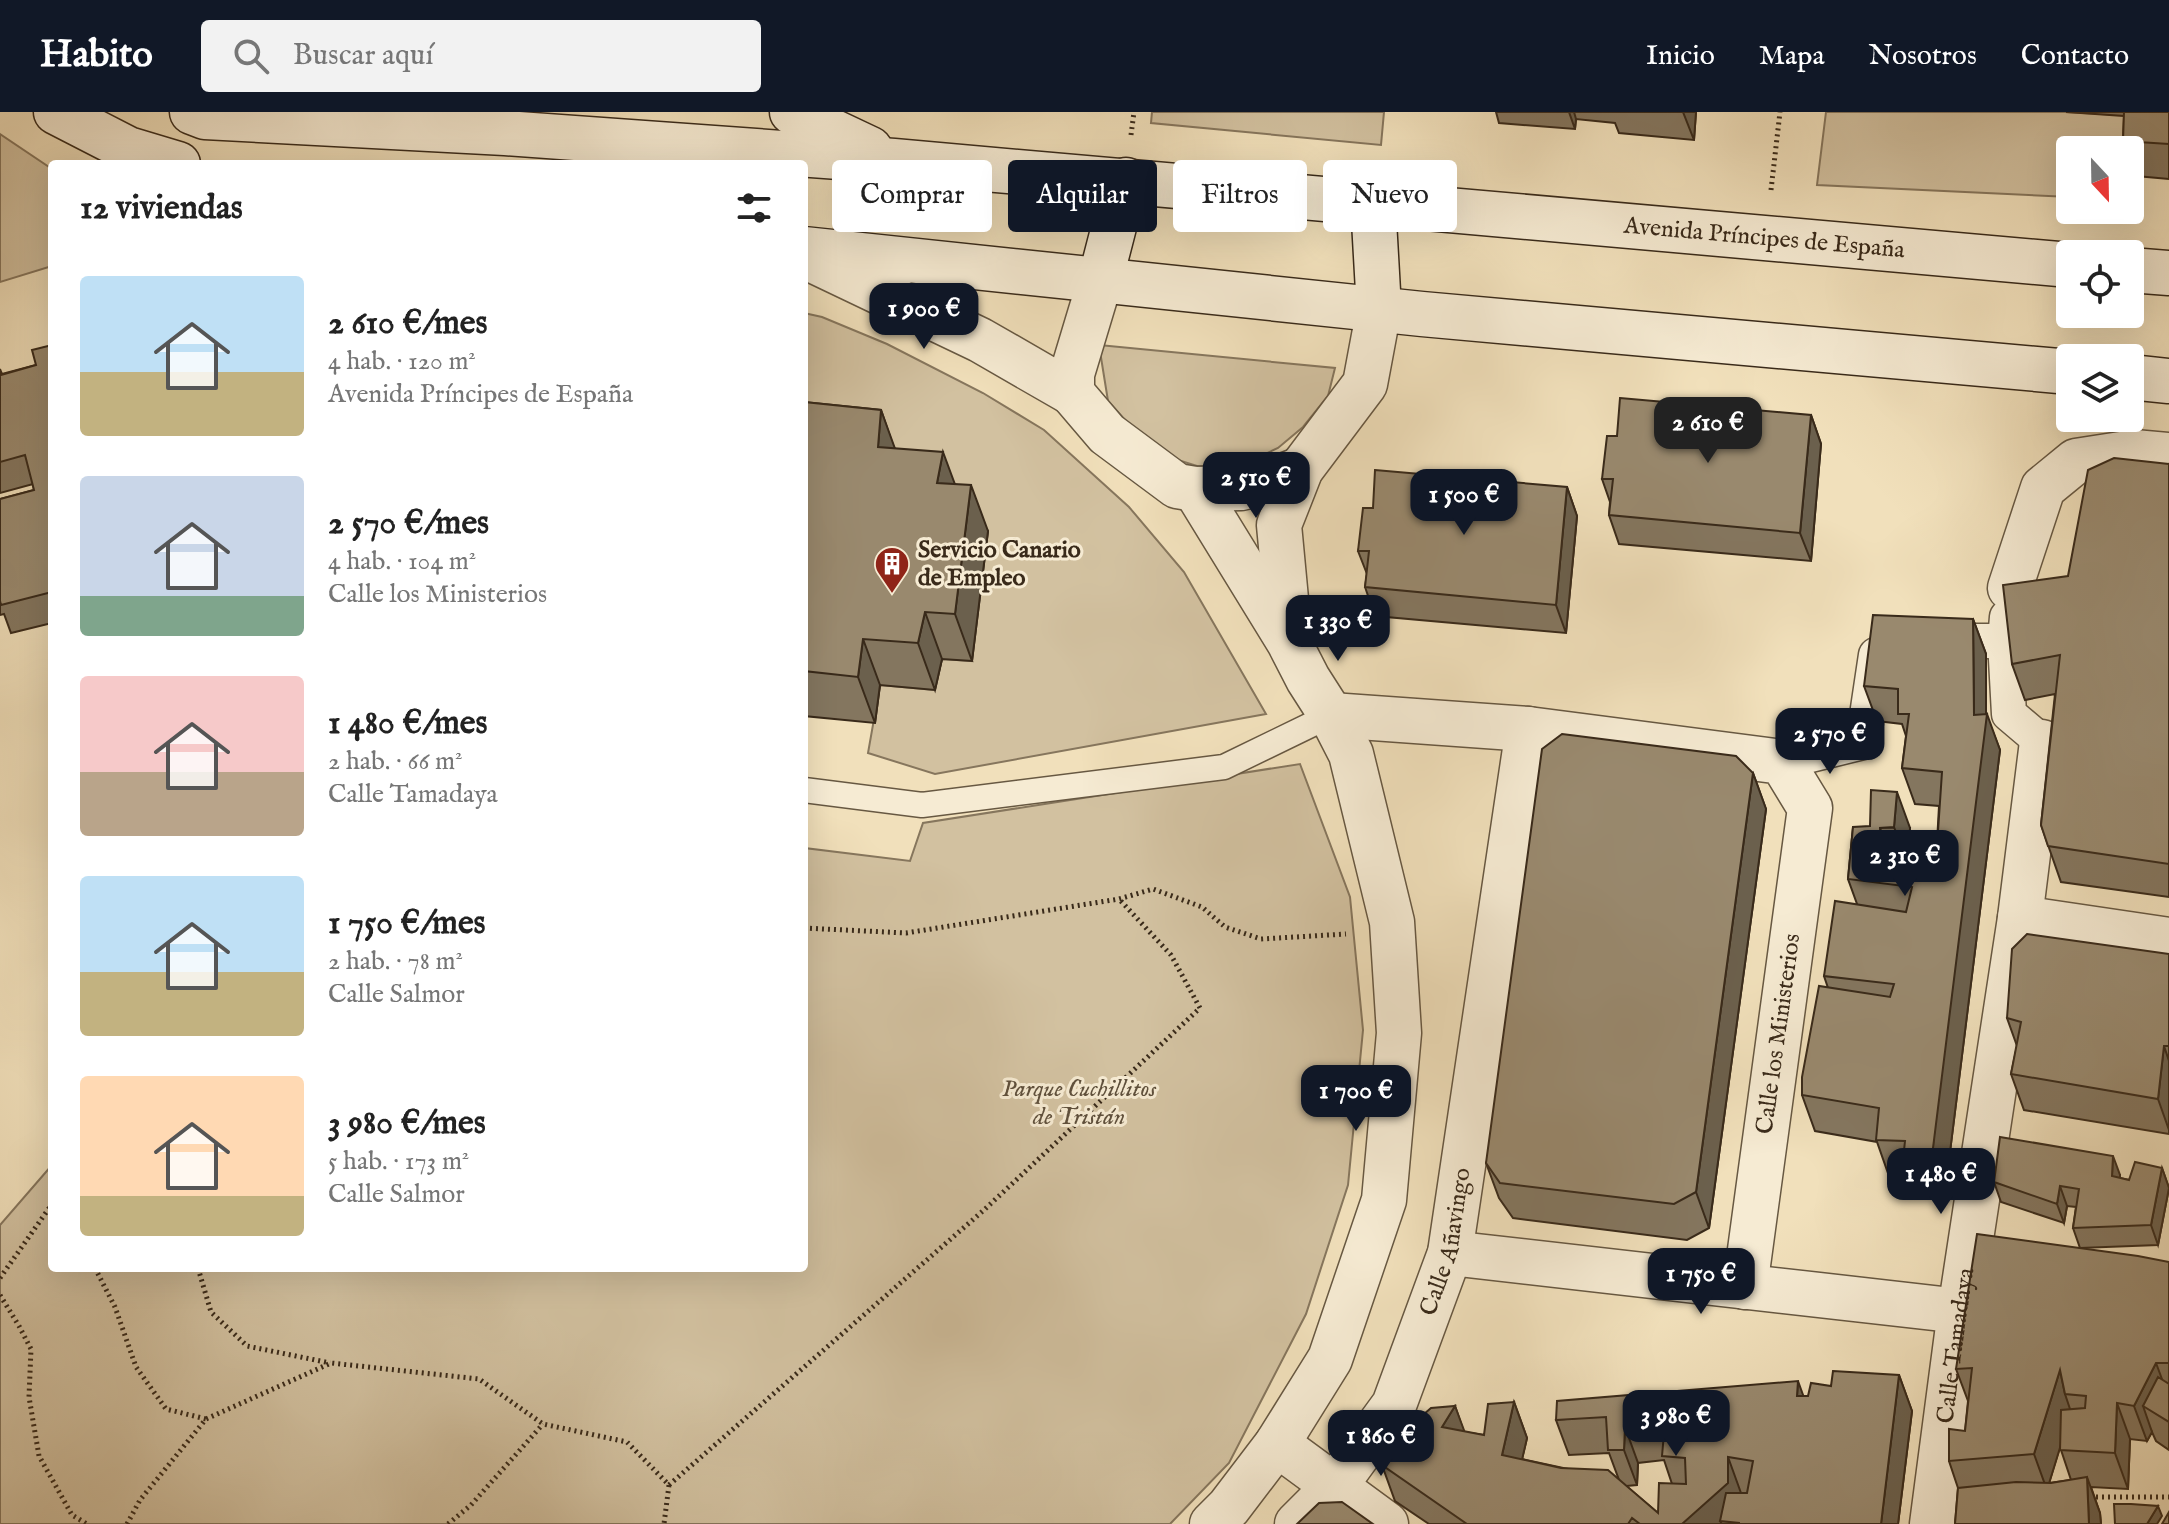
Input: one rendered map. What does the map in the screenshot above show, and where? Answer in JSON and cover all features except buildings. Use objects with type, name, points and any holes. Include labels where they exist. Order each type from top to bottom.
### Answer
[{"type":"street","points":[[56,112],[128,149],[165,160]]},
{"type":"street","points":[[792,112],[892,160]]},
{"type":"street","name":"Avenida Príncipes de España","points":[[209,114],[526,140],[876,160]]},
{"type":"street","name":"Avenida Príncipes de España","points":[[1157,183],[1323,198]]},
{"type":"street","name":"Avenida Príncipes de España","points":[[1457,210],[2056,264]]},
{"type":"street","points":[[1072,393],[1072,374],[1113,232]]},
{"type":"street","points":[[1289,642],[1279,525],[1301,469],[1365,384],[1379,309],[1375,232]]},
{"type":"street","points":[[808,249],[1438,316],[2056,371]]},
{"type":"street","points":[[808,258],[980,340],[1072,393],[1107,434],[1177,486],[1195,489],[1241,488],[1301,469]]},
{"type":"street","points":[[2144,271],[2169,273]]},
{"type":"street","points":[[2144,378],[2169,381]]},
{"type":"street","points":[[2042,742],[2009,714],[2005,641],[2010,588],[2043,488],[2076,461],[2134,452],[2169,455]]},
{"type":"street","points":[[1195,489],[1289,642],[1351,754],[1392,922],[1399,1033],[1384,1200],[1330,1359],[1277,1444],[1229,1507],[1212,1524]]},
{"type":"street","points":[[1331,715],[1528,729],[1782,762],[1863,742],[1878,642],[2005,641]]},
{"type":"street","name":"Calle Añavingo","points":[[1297,1524],[1335,1486],[1394,1405],[1450,1253],[1528,729]]},
{"type":"street","name":"Calle Tamadaya","points":[[1932,1524],[1960,1311],[2020,918],[2042,742]]},
{"type":"street","name":"Calle los Ministerios","points":[[1745,1287],[1810,808],[1782,762]]},
{"type":"street","points":[[2020,918],[2169,940]]},
{"type":"street","points":[[1450,1253],[1960,1311]]},
{"type":"street","points":[[1277,1444],[1386,1524]]},
{"type":"lane","points":[[808,791],[922,805],[1224,767],[1331,715]]},
{"type":"path","points":[[1765,238],[1780,112]]},
{"type":"path","points":[[808,928],[906,933],[1119,899],[1153,889],[1202,907],[1225,927],[1261,939],[1353,934],[1392,922]]},
{"type":"path","points":[[664,1524],[669,1485],[984,1210],[1200,1008],[1171,955],[1119,899]]},
{"type":"path","points":[[0,1278],[48,1210]]},
{"type":"path","points":[[97,1272],[115,1307],[136,1367],[166,1409],[206,1419]]},
{"type":"path","points":[[199,1272],[211,1312],[247,1346],[331,1363],[479,1379],[543,1424],[627,1442],[669,1485]]},
{"type":"path","points":[[0,1295],[31,1349],[29,1397],[39,1456],[72,1515],[87,1524]]},
{"type":"path","points":[[127,1524],[140,1500],[206,1419],[331,1363]]},
{"type":"path","points":[[448,1524],[471,1505],[543,1424]]},
{"type":"path","points":[[2090,1497],[2169,1497]]},
{"type":"green space","points":[[1152,112],[1384,112],[1381,145],[1151,123]]},
{"type":"green space","points":[[1826,112],[2065,112],[2137,116],[2137,136],[2056,136],[2056,196],[1817,185]]},
{"type":"green space","points":[[0,134],[48,166],[48,267],[0,282]]},
{"type":"green space","points":[[808,314],[887,344],[983,393],[1044,430],[1129,507],[1184,572],[1266,714],[935,774],[868,753],[880,685],[934,690],[942,659],[972,661],[808,451]]},
{"type":"green space","points":[[1099,345],[1335,368],[1328,396],[1303,427],[1278,448],[1237,467],[1197,466],[1162,455],[1108,401]]},
{"type":"green space","name":"Parque Cuchillitos de Tristán","points":[[1300,764],[1350,897],[1363,1030],[1348,1185],[1306,1314],[1229,1463],[1170,1524],[0,1524],[0,1225],[48,1170],[48,1272],[808,1272],[808,848],[910,861],[923,823]]},
{"type":"place","name":"Servicio Canario de Empleo","points":[[892,595]]}]
